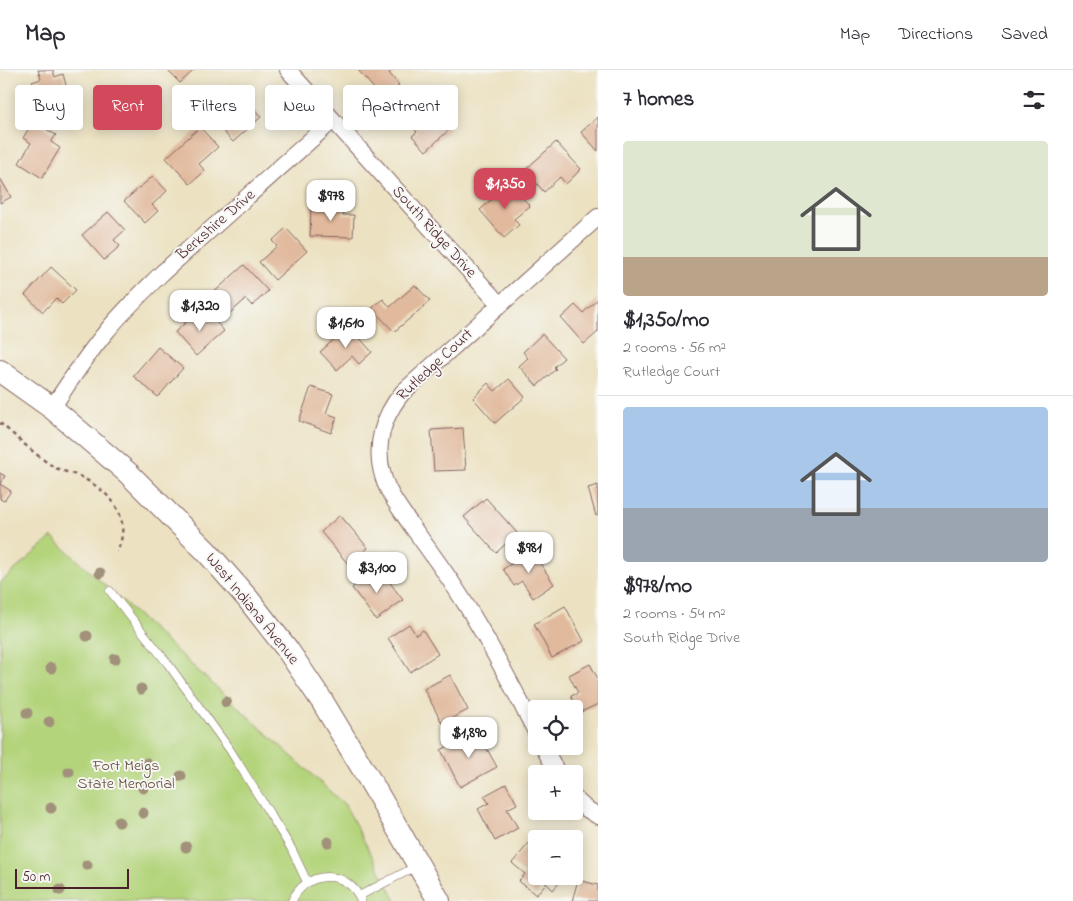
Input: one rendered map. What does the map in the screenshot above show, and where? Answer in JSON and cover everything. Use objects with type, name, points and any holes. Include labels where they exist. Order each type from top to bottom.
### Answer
[{"type":"main road","name":"West Indiana Avenue","points":[[0,371],[52,408],[146,491],[206,551],[248,599],[287,649],[322,701],[439,901]]},
{"type":"street","name":"South Ridge Drive","points":[[288,70],[302,85]]},
{"type":"street","name":"South Ridge Drive","points":[[333,120],[500,305]]},
{"type":"street","name":"Berkshire Drive","points":[[52,408],[79,367],[106,332],[138,297],[162,273],[322,130]]},
{"type":"street","name":"Rutledge Court","points":[[528,717],[493,649],[463,599],[391,495],[383,476],[379,453],[382,431],[385,420],[400,396],[598,217]]},
{"type":"street","points":[[583,806],[598,816]]},
{"type":"lane","points":[[110,592],[168,664],[230,750],[292,848],[307,882]]},
{"type":"lane","points":[[292,901],[299,889],[307,882],[318,877],[330,876],[341,879],[351,886],[360,899],[418,865]]},
{"type":"path","points":[[0,423],[54,467],[77,476],[108,495],[124,524],[122,541],[117,552]]},
{"type":"green space","name":"Fort Meigs State Memorial","points":[[52,537],[345,805],[396,901],[0,901],[0,583]]},
{"type":"building","points":[[38,70],[53,70],[55,77],[63,74],[66,85],[33,85],[32,82],[41,79]]},
{"type":"building","points":[[167,70],[194,70],[180,83]]},
{"type":"building","points":[[358,70],[393,70],[389,73],[399,85],[371,85]]},
{"type":"building","points":[[255,110],[261,117],[255,122]]},
{"type":"building","points":[[598,117],[598,151],[581,132]]},
{"type":"building","points":[[28,130],[48,130],[56,135],[51,142],[60,148],[42,178],[19,163],[31,143],[23,138]]},
{"type":"building","points":[[197,130],[203,130],[218,147],[199,164],[205,171],[190,184],[166,158]]},
{"type":"building","points":[[222,130],[246,130],[233,142]]},
{"type":"building","points":[[415,130],[449,130],[426,151],[412,136],[417,132]]},
{"type":"building","points":[[556,142],[581,169],[566,184],[560,177],[544,192],[525,170]]},
{"type":"building","points":[[153,176],[167,191],[152,205],[158,211],[145,223],[124,201]]},
{"type":"building","points":[[0,178],[11,197],[0,203]]},
{"type":"building","points":[[509,183],[530,206],[514,219],[519,225],[504,238],[480,210]]},
{"type":"building","points":[[311,204],[344,206],[343,215],[354,215],[353,237],[310,236]]},
{"type":"building","points":[[108,212],[125,230],[114,240],[120,246],[104,260],[82,235]]},
{"type":"building","points":[[286,228],[307,251],[275,280],[259,262],[277,246],[272,241]]},
{"type":"building","points":[[244,265],[268,291],[252,306],[246,299],[229,314],[211,295]]},
{"type":"building","points":[[51,267],[76,290],[62,304],[56,298],[43,312],[25,295]]},
{"type":"building","points":[[415,285],[430,301],[394,332],[372,308],[383,299],[390,307]]},
{"type":"building","points":[[598,299],[598,332],[584,344],[561,318],[575,305],[583,313]]},
{"type":"building","points":[[203,307],[224,331],[196,356],[175,332]]},
{"type":"building","points":[[349,326],[372,352],[359,364],[352,356],[337,370],[320,352]]},
{"type":"building","points":[[542,334],[564,358],[554,367],[556,369],[537,386],[519,366],[528,358],[523,352]]},
{"type":"building","points":[[158,347],[183,368],[158,397],[133,376]]},
{"type":"building","points":[[509,379],[525,397],[495,423],[473,398],[488,383],[495,391]]},
{"type":"building","points":[[311,387],[333,394],[326,413],[337,417],[331,433],[299,421]]},
{"type":"building","points":[[463,428],[466,470],[434,471],[431,430]]},
{"type":"building","points":[[0,473],[5,476],[0,484]]},
{"type":"building","points":[[0,484],[11,491],[4,501],[0,499]]},
{"type":"building","points":[[598,485],[598,515],[596,516],[588,488]]},
{"type":"building","points":[[486,498],[517,533],[496,553],[464,517]]},
{"type":"building","points":[[340,515],[368,548],[348,564],[321,532]]},
{"type":"building","points":[[532,551],[554,584],[533,598],[522,581],[514,586],[503,569]]},
{"type":"building","points":[[378,567],[403,600],[376,620],[352,588]]},
{"type":"building","points":[[565,606],[584,641],[552,658],[534,624]]},
{"type":"building","points":[[409,624],[416,635],[423,630],[438,654],[410,672],[388,638]]},
{"type":"building","points":[[590,664],[598,679],[598,704],[583,711],[583,700],[573,700],[571,696],[578,693],[569,675]]},
{"type":"building","points":[[450,675],[468,710],[442,723],[424,689]]},
{"type":"building","points":[[477,731],[497,767],[460,787],[441,750]]},
{"type":"building","points":[[506,784],[517,804],[507,809],[518,828],[495,841],[478,809],[489,803],[484,796]]},
{"type":"building","points":[[528,844],[528,885],[544,885],[536,895],[519,881],[525,874],[512,863]]},
{"type":"building","points":[[583,881],[598,885],[598,901],[572,901],[577,885],[583,885]]},
{"type":"building","points":[[548,885],[557,885],[553,890]]}]
